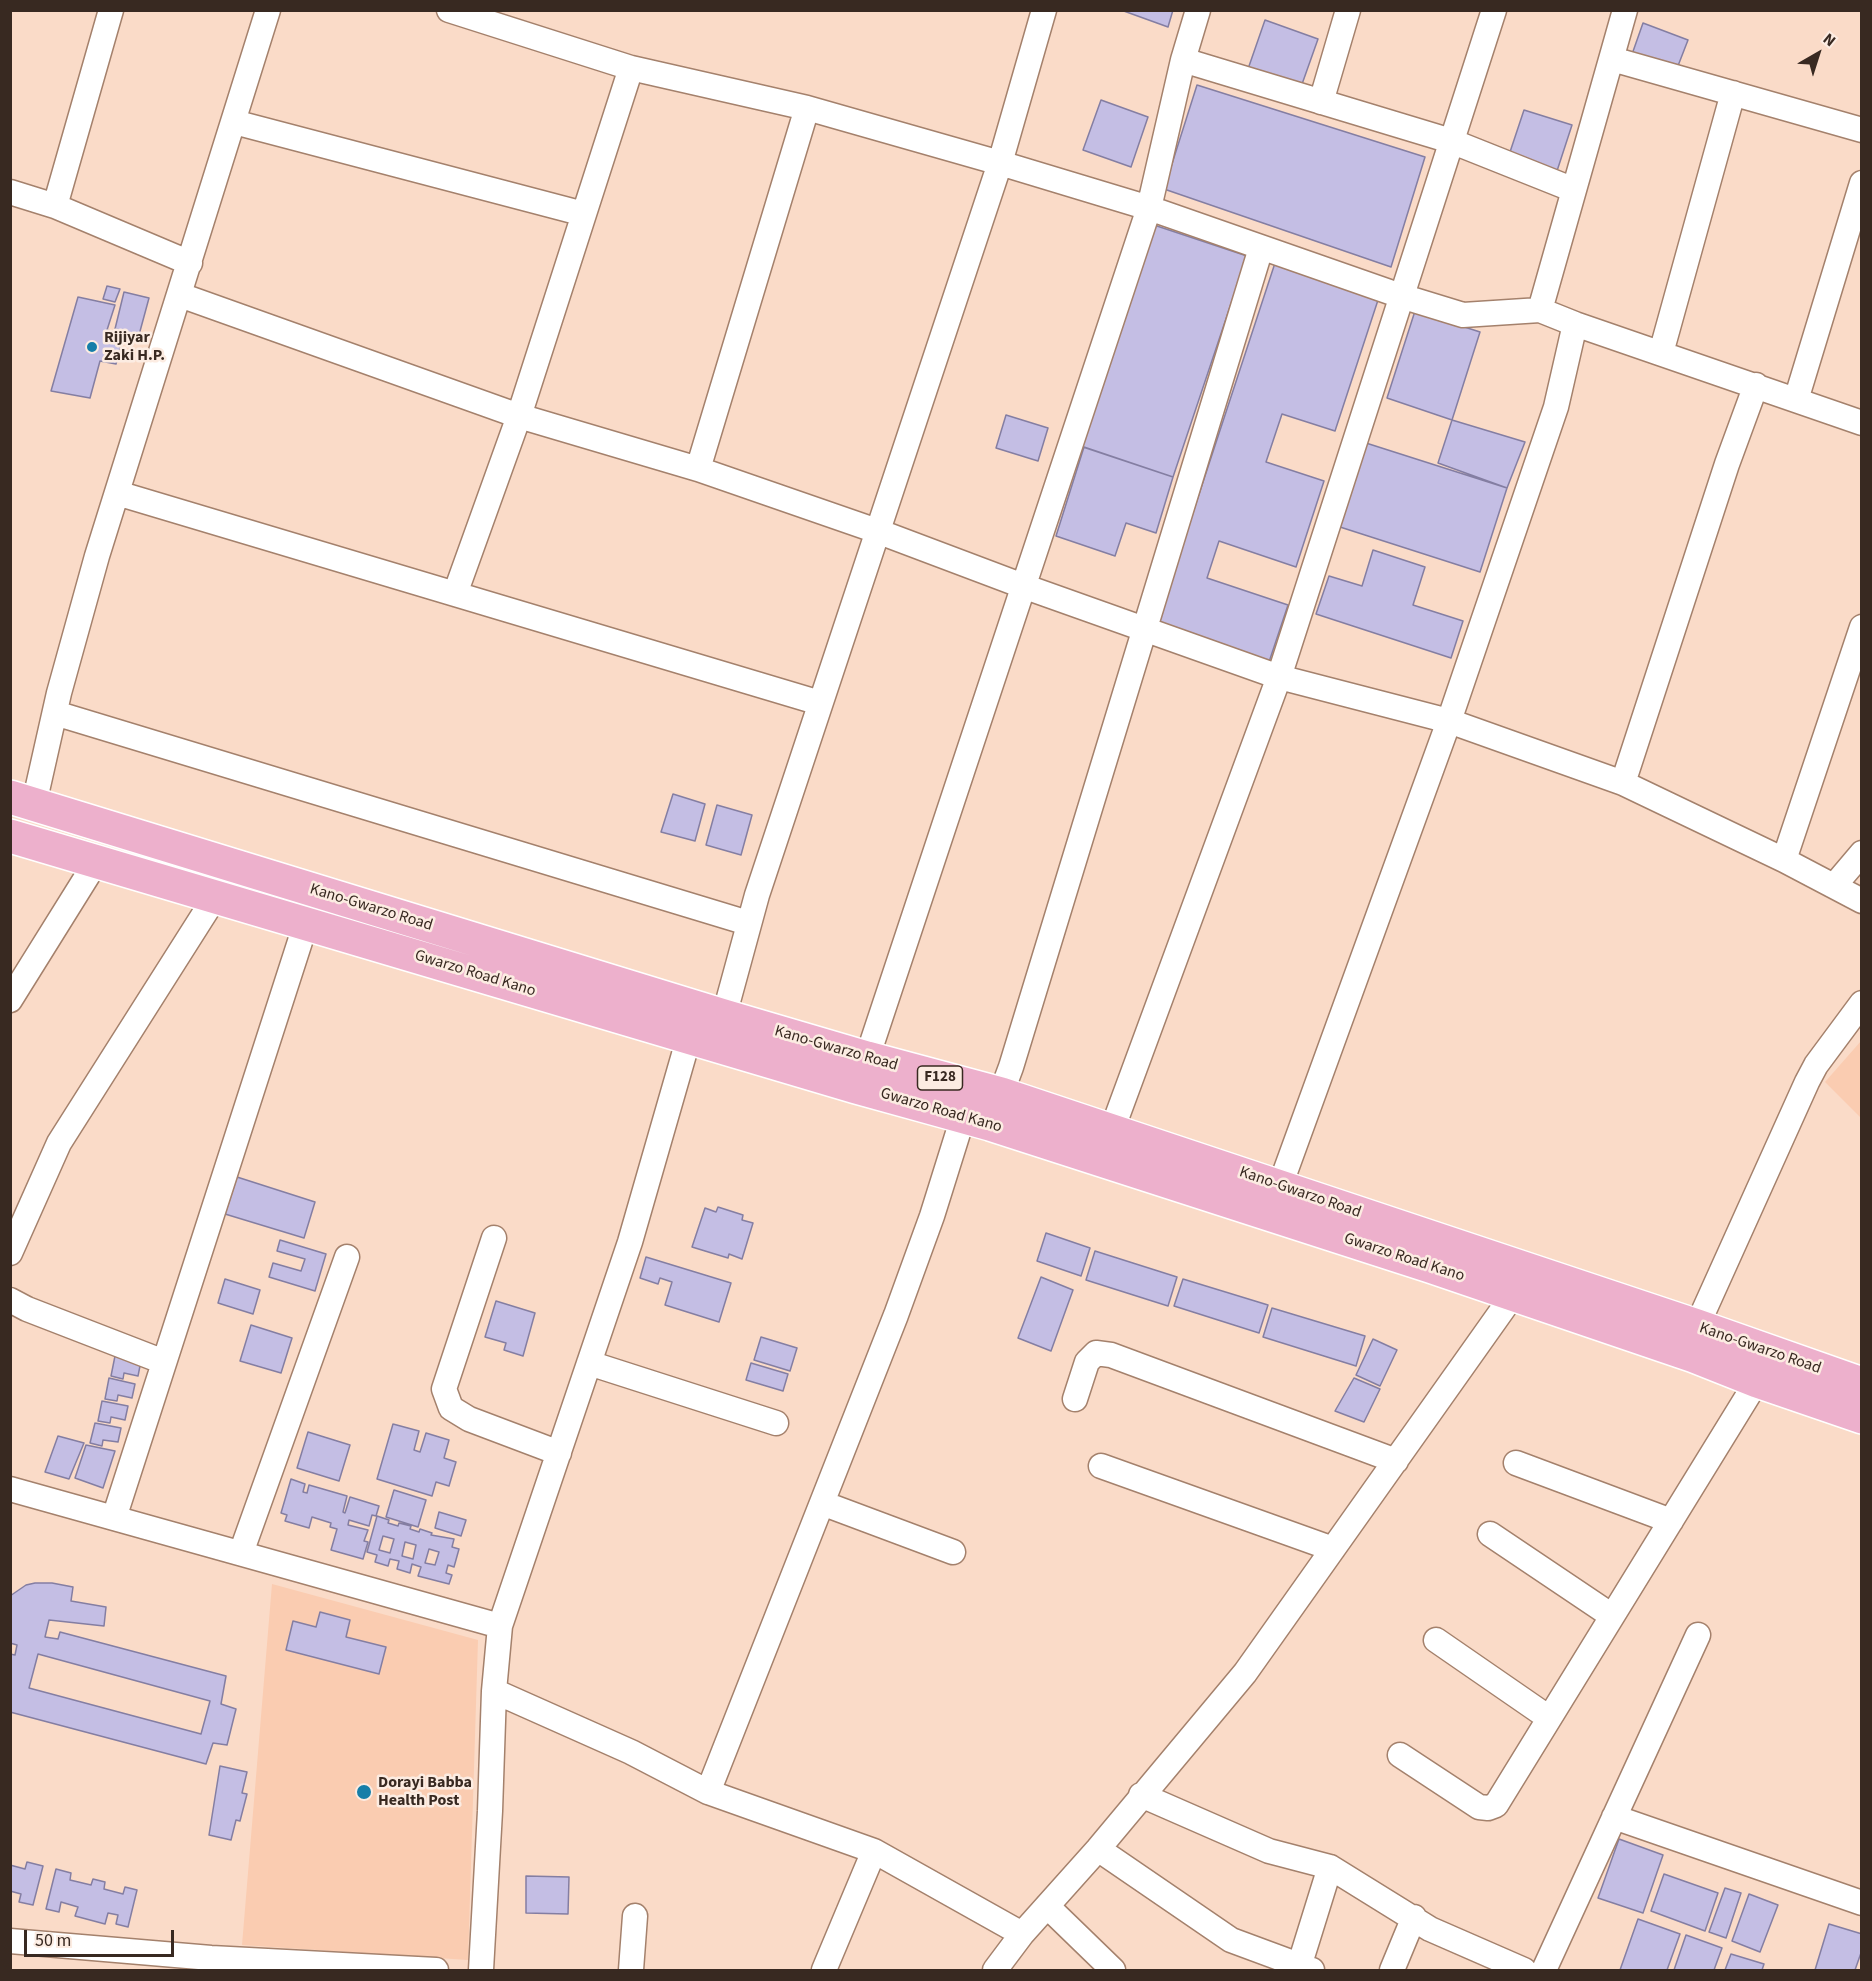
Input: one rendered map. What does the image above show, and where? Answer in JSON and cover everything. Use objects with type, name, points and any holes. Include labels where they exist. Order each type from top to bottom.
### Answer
[{"type":"main road","name":"Kano-Gwarzo Road","points":[[22,801],[515,969],[724,1016],[1001,1094],[1697,1326],[1862,1384]]},
{"type":"main road","name":"Gwarzo Road Kano","points":[[10,836],[306,923],[515,969],[689,1037],[990,1124],[1430,1266],[1694,1356],[1757,1381],[1862,1417]]},
{"type":"street","points":[[55,206],[111,10]]},
{"type":"street","points":[[22,801],[55,713],[97,556],[268,10]]},
{"type":"street","points":[[448,10],[631,68],[807,108],[1000,163],[1149,208],[1401,296],[1463,315],[1540,310],[1862,423]]},
{"type":"street","points":[[724,1016],[748,923],[1000,163],[1044,10]]},
{"type":"street","points":[[867,1058],[1149,208],[1183,60],[1198,10]]},
{"type":"street","points":[[1321,102],[1348,10]]},
{"type":"street","points":[[1112,1130],[1279,677],[1494,10]]},
{"type":"street","points":[[1540,310],[1625,10]]},
{"type":"street","points":[[1612,59],[1862,130]]},
{"type":"street","points":[[1183,60],[1451,141],[1574,190]]},
{"type":"street","points":[[455,594],[519,416],[631,68]]},
{"type":"street","points":[[1661,353],[1733,93]]},
{"type":"street","points":[[698,469],[807,108]]},
{"type":"street","points":[[234,122],[584,214]]},
{"type":"street","points":[[1796,400],[1862,183]]},
{"type":"street","points":[[10,192],[55,206],[190,263]]},
{"type":"street","points":[[1001,1094],[1261,248]]},
{"type":"street","points":[[180,295],[519,416],[698,469],[877,531],[1144,630],[1279,677],[1449,721],[1623,783],[1784,860],[1862,901]]},
{"type":"street","points":[[1280,1186],[1449,721],[1556,407],[1575,324]]},
{"type":"street","points":[[1623,783],[1727,464],[1756,385]]},
{"type":"street","points":[[117,493],[820,703]]},
{"type":"street","points":[[1784,860],[1862,627]]},
{"type":"street","points":[[55,713],[748,923]]},
{"type":"street","points":[[1834,886],[1862,853]]},
{"type":"street","points":[[10,1000],[96,862]]},
{"type":"street","points":[[10,1252],[59,1143],[215,897]]},
{"type":"street","points":[[114,1518],[306,923]]},
{"type":"street","points":[[1697,1326],[1811,1073],[1862,1004]]},
{"type":"street","points":[[481,1971],[494,1691],[500,1626],[630,1242],[689,1037]]},
{"type":"street","points":[[708,1792],[924,1238],[963,1117]]},
{"type":"street","points":[[494,1238],[444,1389],[451,1408],[469,1419],[559,1453]]},
{"type":"street","points":[[241,1553],[347,1257]]},
{"type":"street","points":[[994,1971],[1022,1934],[1098,1849],[1245,1673],[1513,1295]]},
{"type":"street","points":[[10,1300],[27,1309],[164,1362]]},
{"type":"street","points":[[1075,1399],[1087,1362],[1096,1353],[1111,1355],[1395,1461]]},
{"type":"street","points":[[589,1363],[776,1423]]},
{"type":"street","points":[[1400,1755],[1479,1807],[1488,1808],[1496,1805],[1757,1381]]},
{"type":"street","points":[[1516,1463],[1671,1521]]},
{"type":"street","points":[[1101,1466],[1333,1549]]},
{"type":"street","points":[[10,1489],[500,1626]]},
{"type":"street","points":[[822,1503],[953,1552]]},
{"type":"street","points":[[1490,1534],[1612,1616]]},
{"type":"street","points":[[1544,1971],[1698,1635]]},
{"type":"street","points":[[1436,1640],[1550,1718]]},
{"type":"street","points":[[494,1691],[631,1752],[708,1792],[874,1851],[1022,1934]]},
{"type":"street","points":[[1141,1795],[1269,1851],[1330,1867],[1430,1929],[1524,1971]]},
{"type":"street","points":[[1614,1817],[1862,1903]]},
{"type":"street","points":[[1098,1849],[1232,1940],[1304,1969],[1330,1867]]},
{"type":"street","points":[[824,1971],[874,1851]]},
{"type":"street","points":[[1047,1906],[1113,1971]]},
{"type":"street","points":[[631,1971],[635,1916]]},
{"type":"street","points":[[1392,1971],[1414,1917]]},
{"type":"street","points":[[10,1941],[211,1964],[436,1971]]},
{"type":"shaded area","points":[[1861,1041],[1861,1118],[1825,1082]]},
{"type":"shaded area","name":"Dorayi Babba Health Post","points":[[272,1584],[478,1640],[468,1960],[242,1945]]},
{"type":"building","points":[[1121,10],[1173,10],[1168,27]]},
{"type":"building","points":[[1265,20],[1318,39],[1301,87],[1248,69]]},
{"type":"building","points":[[1643,23],[1688,40],[1676,71],[1630,60]]},
{"type":"building","points":[[1197,85],[1425,157],[1391,267],[1164,189]]},
{"type":"building","points":[[1101,100],[1148,117],[1131,167],[1083,150]]},
{"type":"building","points":[[1524,110],[1572,125],[1556,174],[1508,158]]},
{"type":"building","points":[[1151,224],[1247,256],[1173,477],[1077,445]]},
{"type":"building","points":[[1275,263],[1379,297],[1335,431],[1282,414],[1266,462],[1324,481],[1296,567],[1219,541],[1207,578],[1288,605],[1269,662],[1156,625]]},
{"type":"building","points":[[107,286],[120,289],[115,302],[103,299]]},
{"type":"building","points":[[124,292],[149,298],[139,335],[115,329]]},
{"type":"building","name":"Rijiyar Zaki H.P.","points":[[78,297],[115,305],[107,330],[124,334],[116,364],[100,361],[90,398],[51,391]]},
{"type":"building","points":[[1415,311],[1480,332],[1452,420],[1387,398]]},
{"type":"building","points":[[1006,415],[1048,428],[1038,461],[996,448]]},
{"type":"building","points":[[1452,420],[1525,442],[1507,488],[1438,463]]},
{"type":"building","points":[[1366,443],[1507,488],[1480,572],[1340,527]]},
{"type":"building","points":[[1084,447],[1173,477],[1156,533],[1126,523],[1115,556],[1056,536]]},
{"type":"building","points":[[1373,550],[1425,567],[1413,605],[1463,621],[1451,658],[1316,614],[1329,576],[1362,586]]},
{"type":"building","points":[[673,794],[705,804],[695,841],[661,832]]},
{"type":"building","points":[[717,805],[752,815],[741,855],[706,845]]},
{"type":"building","points":[[237,1177],[315,1202],[304,1238],[225,1214]]},
{"type":"building","points":[[718,1207],[743,1215],[742,1220],[753,1223],[742,1259],[729,1254],[728,1258],[692,1247],[705,1208],[716,1212]]},
{"type":"building","points":[[1046,1233],[1090,1248],[1081,1276],[1037,1261]]},
{"type":"building","points":[[280,1240],[326,1254],[315,1291],[269,1277],[273,1263],[301,1271],[305,1259],[277,1251]]},
{"type":"building","points":[[1095,1251],[1177,1277],[1168,1306],[1086,1280]]},
{"type":"building","points":[[646,1257],[731,1283],[719,1322],[665,1305],[672,1282],[660,1278],[658,1284],[640,1278]]},
{"type":"building","points":[[1041,1277],[1073,1290],[1051,1351],[1018,1338]]},
{"type":"building","points":[[225,1279],[260,1290],[253,1314],[218,1303]]},
{"type":"building","points":[[1183,1279],[1268,1305],[1259,1333],[1174,1306]]},
{"type":"building","points":[[496,1301],[535,1313],[523,1356],[504,1350],[506,1343],[485,1337]]},
{"type":"building","points":[[1272,1308],[1365,1336],[1356,1366],[1263,1337]]},
{"type":"building","points":[[251,1325],[292,1338],[281,1373],[240,1361]]},
{"type":"building","points":[[761,1337],[797,1348],[790,1371],[754,1360]]},
{"type":"building","points":[[1373,1339],[1397,1350],[1380,1386],[1356,1375]]},
{"type":"building","points":[[115,1356],[141,1361],[138,1376],[124,1373],[123,1379],[111,1376]]},
{"type":"building","points":[[751,1363],[788,1374],[783,1391],[746,1380]]},
{"type":"building","points":[[109,1378],[135,1384],[132,1398],[118,1395],[117,1401],[105,1399]]},
{"type":"building","points":[[1354,1378],[1380,1389],[1364,1422],[1335,1411]]},
{"type":"building","points":[[102,1401],[128,1406],[125,1420],[111,1417],[110,1423],[98,1421]]},
{"type":"building","points":[[95,1423],[121,1428],[118,1442],[103,1440],[102,1446],[90,1443]]},
{"type":"building","points":[[393,1424],[419,1431],[414,1450],[420,1452],[426,1433],[449,1440],[444,1458],[456,1462],[449,1486],[436,1482],[432,1496],[377,1479]]},
{"type":"building","points":[[308,1432],[350,1445],[339,1481],[297,1468]]},
{"type":"building","points":[[58,1436],[84,1443],[69,1479],[45,1472]]},
{"type":"building","points":[[86,1445],[115,1451],[103,1488],[75,1478]]},
{"type":"building","points":[[291,1479],[305,1484],[303,1492],[307,1493],[309,1485],[347,1496],[343,1512],[345,1513],[350,1497],[379,1506],[376,1516],[372,1515],[369,1526],[349,1520],[348,1525],[368,1530],[364,1541],[368,1542],[363,1559],[331,1550],[337,1529],[330,1527],[331,1523],[312,1517],[309,1528],[285,1521],[287,1515],[281,1513]]},
{"type":"building","points":[[394,1490],[426,1500],[418,1527],[386,1517]]},
{"type":"building","points":[[439,1512],[466,1520],[461,1536],[435,1528]]},
{"type":"building","points":[[377,1516],[398,1526],[399,1523],[411,1526],[410,1529],[419,1532],[420,1529],[432,1533],[431,1535],[454,1539],[452,1547],[459,1549],[454,1567],[448,1565],[446,1573],[452,1575],[449,1584],[418,1576],[421,1567],[412,1564],[410,1573],[397,1569],[399,1561],[390,1559],[388,1566],[375,1562],[377,1555],[367,1552]],"holes":[[[383,1536],[394,1539],[390,1553],[379,1550]],[[405,1542],[416,1545],[413,1559],[402,1556]],[[429,1549],[439,1552],[435,1565],[425,1563]]]},
{"type":"building","points":[[52,1583],[73,1587],[71,1601],[106,1607],[104,1626],[49,1620],[45,1637],[58,1639],[60,1632],[226,1676],[221,1704],[236,1709],[227,1745],[213,1743],[206,1764],[10,1712],[10,1654],[15,1655],[17,1645],[10,1643],[10,1596],[26,1585]],"holes":[[[38,1654],[210,1701],[201,1734],[29,1688]]]},
{"type":"building","points":[[320,1612],[350,1620],[346,1637],[386,1647],[379,1674],[286,1650],[293,1621],[316,1627]]},
{"type":"building","points":[[220,1766],[247,1772],[242,1793],[247,1794],[240,1821],[236,1820],[231,1840],[209,1835]]},
{"type":"building","points":[[1619,1839],[1663,1855],[1643,1913],[1598,1898]]},
{"type":"building","points":[[27,1862],[43,1866],[33,1905],[19,1902],[21,1894],[10,1891],[10,1865],[25,1869]]},
{"type":"building","points":[[56,1869],[71,1873],[70,1880],[91,1885],[93,1879],[105,1882],[104,1889],[123,1894],[125,1887],[137,1890],[128,1927],[116,1924],[118,1915],[108,1913],[105,1924],[75,1916],[78,1907],[61,1902],[59,1912],[46,1909]]},
{"type":"building","points":[[1664,1874],[1718,1893],[1705,1931],[1651,1911]]},
{"type":"building","points":[[526,1876],[569,1877],[568,1914],[526,1913]]},
{"type":"building","points":[[1725,1888],[1741,1893],[1726,1938],[1709,1932]]},
{"type":"building","points":[[1749,1894],[1778,1905],[1760,1952],[1732,1941]]},
{"type":"building","points":[[1638,1919],[1680,1934],[1667,1970],[1620,1970]]},
{"type":"building","points":[[1829,1924],[1862,1934],[1862,1950],[1855,1970],[1815,1970]]},
{"type":"building","points":[[1686,1935],[1722,1948],[1714,1970],[1674,1970]]},
{"type":"building","points":[[1731,1954],[1764,1964],[1762,1970],[1725,1970]]},
{"type":"place","name":"Rijiyar Zaki H.P.","points":[[92,347]]},
{"type":"place","name":"Dorayi Babba Health Post","points":[[364,1792]]}]
